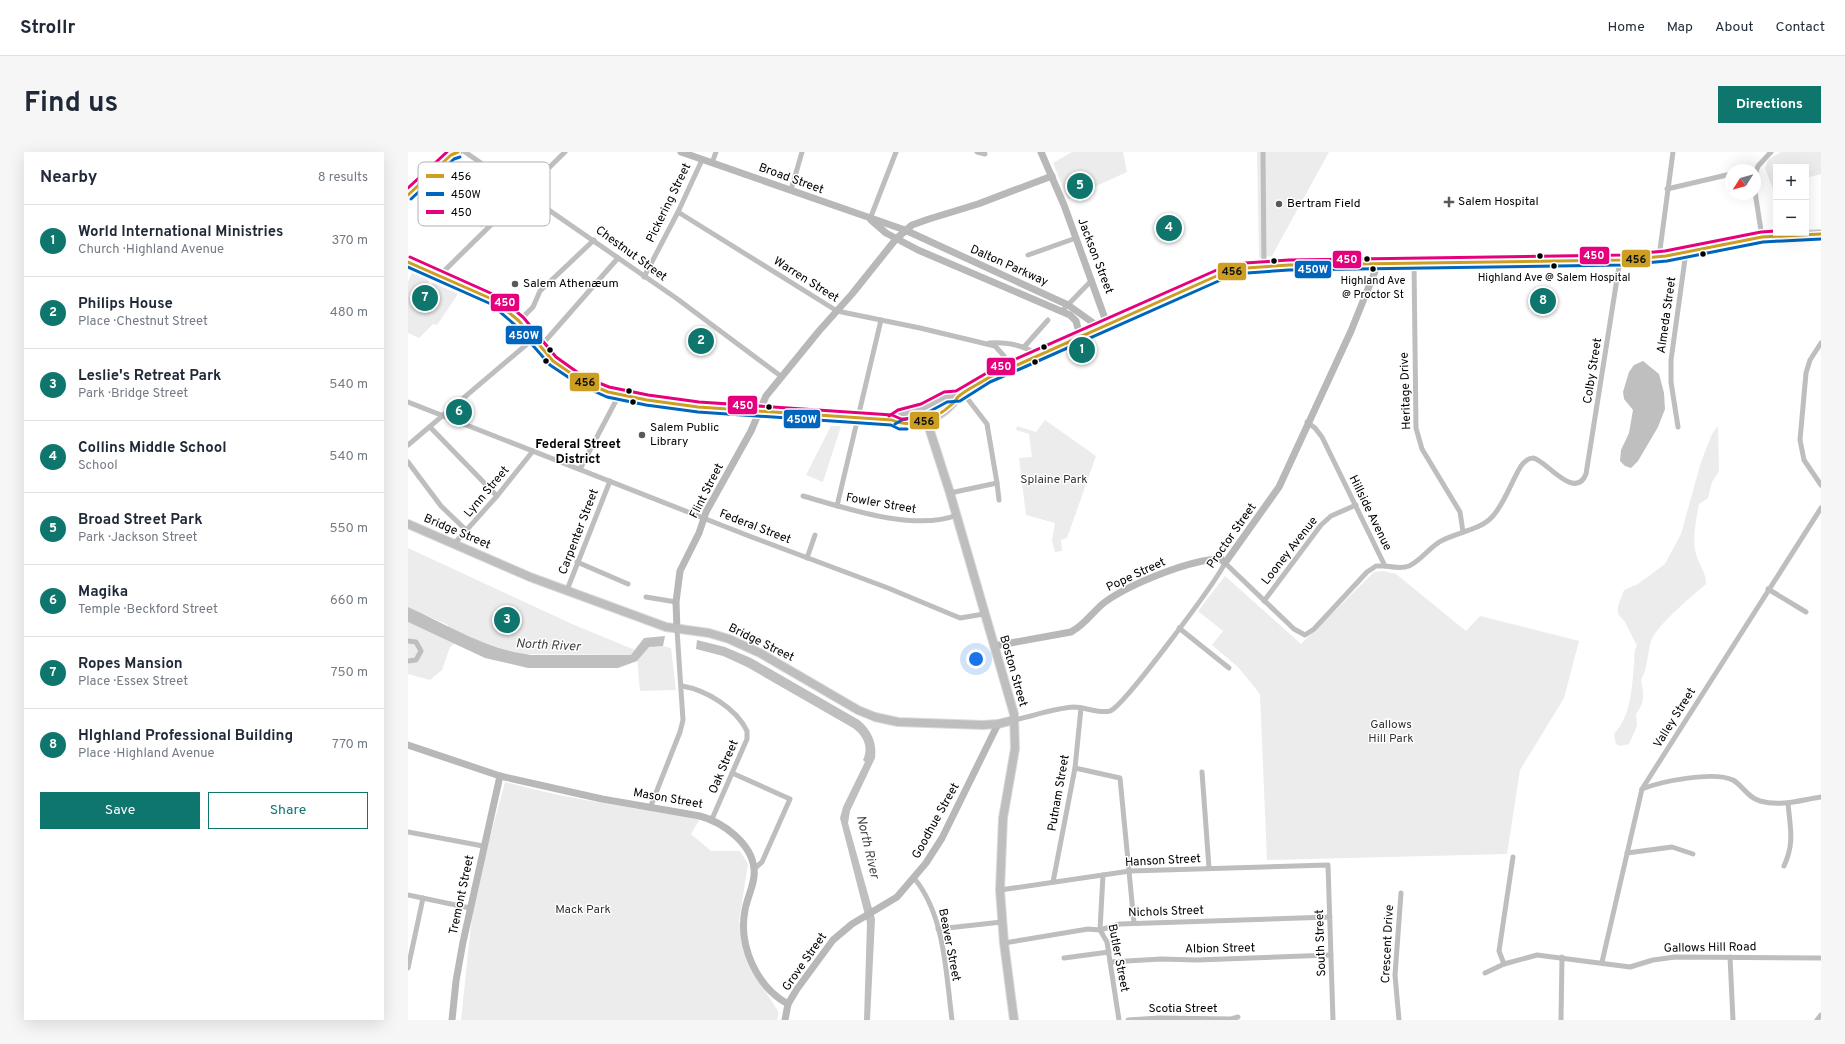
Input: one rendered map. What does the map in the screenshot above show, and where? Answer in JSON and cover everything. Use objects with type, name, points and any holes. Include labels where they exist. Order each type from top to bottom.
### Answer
[{"type":"main road","points":[[443,162],[453,152]]},
{"type":"main road","points":[[408,196],[418,186]]},
{"type":"main road","points":[[892,420],[900,415],[923,409],[946,397],[960,394],[1037,355],[1221,274],[1234,270],[1264,266],[1620,260],[1659,257],[1762,237],[1821,234]]},
{"type":"main road","points":[[408,262],[494,300],[519,321],[552,361],[582,381],[619,395],[684,406],[892,420],[900,424],[910,424],[927,420],[952,405],[960,394]]},
{"type":"main road","name":"Boston Street","points":[[923,409],[957,515],[984,614],[1010,699],[1014,720],[1015,749],[1003,818],[1000,890],[1004,943],[1014,1020]]},
{"type":"main road","name":"Bridge Street","points":[[408,524],[519,572],[678,630],[709,633],[739,643],[874,718],[898,722],[998,724],[1014,720]]},
{"type":"street","name":"Chestnut Street","points":[[465,152],[480,162]]},
{"type":"street","points":[[550,167],[565,152]]},
{"type":"street","name":"Broad Street","points":[[681,152],[905,230]]},
{"type":"street","points":[[712,163],[716,152]]},
{"type":"street","points":[[791,190],[802,152]]},
{"type":"street","points":[[870,219],[896,152]]},
{"type":"street","points":[[977,152],[984,154]]},
{"type":"street","name":"Jackson Street","points":[[1040,152],[1052,176],[1108,324]]},
{"type":"street","points":[[1263,152],[1264,266]]},
{"type":"street","points":[[1659,257],[1673,152]]},
{"type":"street","points":[[1759,164],[1761,160],[1771,152]]},
{"type":"street","name":"Pickering Street","points":[[644,277],[678,212],[702,160]]},
{"type":"street","points":[[1667,189],[1725,175]]},
{"type":"street","points":[[905,230],[928,218],[978,204],[1052,176]]},
{"type":"street","points":[[1756,200],[1762,237]]},
{"type":"street","name":"Chestnut Street","points":[[550,210],[717,327],[782,376]]},
{"type":"street","name":"Warren Street","points":[[678,212],[837,311],[995,346],[1001,352],[1009,368]]},
{"type":"street","name":"Broad Street","points":[[870,219],[896,239]]},
{"type":"street","points":[[440,275],[490,226]]},
{"type":"street","name":"Flint Street","points":[[650,808],[682,726],[682,686],[676,602],[680,571],[699,533],[704,518],[751,431],[766,396],[905,230]]},
{"type":"street","name":"Dalton Parkway","points":[[905,230],[1068,305],[1099,328]]},
{"type":"street","points":[[1028,255],[1076,238]]},
{"type":"street","name":"Dalton Parkway","points":[[896,239],[1013,292],[1062,311],[1075,318],[1080,336]]},
{"type":"street","points":[[519,321],[533,307],[540,292],[594,240]]},
{"type":"street","name":"Almeda Street","points":[[1678,427],[1671,382],[1671,360],[1686,252]]},
{"type":"street","points":[[540,347],[618,258]]},
{"type":"street","name":"Colby Street","points":[[1579,482],[1584,479],[1586,474],[1620,260]]},
{"type":"street","name":"Heritage Drive","points":[[1414,263],[1416,428],[1424,452],[1458,508],[1463,532]]},
{"type":"street","name":"Proctor Street","points":[[1014,720],[1068,708],[1081,708],[1104,712],[1115,708],[1133,688],[1214,582],[1225,563],[1279,487],[1307,422],[1350,331],[1378,264]]},
{"type":"street","points":[[1062,311],[1092,280]]},
{"type":"street","points":[[837,506],[881,320]]},
{"type":"street","points":[[1024,347],[1048,320]]},
{"type":"street","points":[[408,445],[533,339]]},
{"type":"street","name":"Warren Street","points":[[984,343],[1005,342],[1024,347],[1037,355]]},
{"type":"street","points":[[1821,343],[1810,360],[1806,374],[1800,440],[1804,460],[1821,485]]},
{"type":"street","points":[[960,394],[987,424],[999,500]]},
{"type":"street","points":[[580,469],[619,395]]},
{"type":"street","name":"Federal Street","points":[[408,402],[610,482],[888,588],[960,618],[984,614]]},
{"type":"street","name":"Hillside Avenue","points":[[1307,422],[1315,428],[1322,437],[1385,566],[1408,566],[1438,543],[1482,524],[1493,516],[1520,468],[1530,458],[1539,460],[1565,481],[1579,482]]},
{"type":"street","points":[[430,427],[497,496]]},
{"type":"street","name":"Lynn Street","points":[[454,544],[497,496],[533,451]]},
{"type":"street","points":[[408,462],[441,506],[467,531]]},
{"type":"street","name":"Carpenter Street","points":[[567,590],[610,482]]},
{"type":"street","points":[[950,492],[997,483]]},
{"type":"street","name":"Fowler Street","points":[[802,496],[837,506],[904,520],[945,520],[957,515]]},
{"type":"street","name":"Looney Avenue","points":[[1264,601],[1321,525],[1331,516],[1356,505]]},
{"type":"street","name":"Valley Street","points":[[1602,962],[1642,789],[1821,508]]},
{"type":"street","points":[[807,558],[815,535]]},
{"type":"street","name":"Pope Street","points":[[994,646],[1071,632],[1081,626],[1108,600],[1152,578],[1199,560],[1221,559],[1225,563]]},
{"type":"street","points":[[578,562],[628,584]]},
{"type":"street","points":[[1225,563],[1294,629],[1305,635],[1314,629],[1367,572],[1376,566],[1385,566]]},
{"type":"street","points":[[1768,589],[1806,612]]},
{"type":"street","points":[[646,597],[676,602]]},
{"type":"street","points":[[1179,628],[1228,668]]},
{"type":"street","points":[[408,641],[416,642],[420,646],[421,651],[416,660],[408,660]]},
{"type":"street","name":"Oak Street","points":[[682,686],[696,689],[718,701],[728,708],[745,727],[747,739],[712,819]]},
{"type":"street","name":"Putnam Street","points":[[1053,882],[1075,768],[1081,708]]},
{"type":"street","name":"Goodhue Street","points":[[874,911],[896,897],[914,878],[942,838],[998,724]]},
{"type":"street","name":"Mason Street","points":[[408,745],[500,776],[650,808],[712,819],[732,833],[744,845],[754,869]]},
{"type":"street","points":[[1075,768],[1120,778],[1134,923]]},
{"type":"street","points":[[1202,772],[1209,868]]},
{"type":"street","points":[[732,774],[790,799],[762,862],[754,869],[744,917],[748,949],[754,970],[762,983],[777,998],[788,1004]]},
{"type":"street","name":"Tremont Street","points":[[452,1020],[456,981],[470,908],[500,776]]},
{"type":"street","points":[[1642,789],[1665,782],[1719,776],[1738,784],[1758,800],[1788,803],[1821,797]]},
{"type":"street","points":[[1784,866],[1791,851],[1792,844],[1788,803]]},
{"type":"street","points":[[408,832],[483,846]]},
{"type":"street","points":[[1627,853],[1672,847],[1693,854]]},
{"type":"street","points":[[1504,964],[1499,951],[1513,857]]},
{"type":"street","name":"Hanson Street","points":[[1000,890],[1130,871],[1328,865]]},
{"type":"street","name":"South Street","points":[[1328,865],[1333,1020]]},
{"type":"street","name":"Butler Street","points":[[1103,875],[1100,930],[1107,942],[1119,1020]]},
{"type":"street","name":"Beaver Street","points":[[914,878],[930,902],[938,929],[952,1020]]},
{"type":"street","name":"Crescent Drive","points":[[1399,1020],[1395,975],[1401,893]]},
{"type":"street","points":[[408,895],[470,908]]},
{"type":"street","points":[[408,968],[409,953],[423,898]]},
{"type":"street","name":"Grove Street","points":[[785,1020],[788,1004],[797,989],[833,940],[859,919],[874,911]]},
{"type":"street","name":"Nichols Street","points":[[1004,943],[1088,929],[1100,930],[1113,925],[1134,923],[1330,917]]},
{"type":"street","points":[[938,929],[1002,922]]},
{"type":"street","points":[[1064,958],[1109,952]]},
{"type":"street","name":"Albion Street","points":[[1110,962],[1161,959],[1197,960],[1331,955]]},
{"type":"street","name":"Gallows Hill Road","points":[[1485,973],[1504,964],[1537,955],[1602,962],[1630,967],[1660,958],[1675,957],[1821,958]]},
{"type":"street","points":[[1561,1020],[1562,957]]},
{"type":"street","points":[[1730,957],[1733,1020]]},
{"type":"street","points":[[1817,1020],[1821,1015]]},
{"type":"street","name":"Scotia Street","points":[[1128,1020],[1159,1018],[1231,1019],[1238,1017]]},
{"type":"green space","points":[[1072,152],[1123,152],[1127,172],[1068,199],[1053,163]]},
{"type":"green space","name":"Bertram Field","points":[[1257,152],[1329,152],[1272,256],[1259,258]]},
{"type":"green space","points":[[1781,152],[1821,152],[1821,174],[1809,177],[1809,164],[1773,164],[1773,189],[1765,168],[1768,160]]},
{"type":"green space","points":[[412,273],[428,280],[429,283],[427,288],[423,286],[419,294],[422,295],[419,301],[428,305],[434,291],[429,289],[431,284],[434,283],[458,294],[437,325],[433,324],[419,338],[408,333],[408,282]]},
{"type":"green space","name":"Splaine Park","points":[[1045,420],[1096,456],[1067,538],[1061,540],[1062,551],[1055,552],[1052,541],[1055,523],[1026,515],[1019,458],[1032,457],[1029,434],[1016,430],[1017,426],[1036,432]]},
{"type":"green space","points":[[831,426],[841,426],[823,482],[806,475]]},
{"type":"green space","points":[[1718,426],[1719,471],[1712,482],[1708,498],[1699,504],[1694,542],[1696,554],[1705,576],[1706,584],[1667,619],[1651,641],[1645,671],[1641,680],[1643,698],[1641,706],[1636,714],[1637,726],[1629,744],[1620,746],[1616,744],[1614,734],[1624,719],[1630,701],[1635,652],[1637,646],[1625,622],[1618,614],[1618,606],[1624,590],[1638,584],[1665,564],[1681,534],[1701,462],[1712,434]]},
{"type":"green space","points":[[408,548],[572,624],[635,650],[638,645],[646,649],[652,646],[671,648],[676,690],[640,691],[637,658],[631,655],[519,654],[476,640],[466,635],[450,647],[442,670],[430,680],[408,674],[408,622],[451,642],[448,625],[408,607]]},
{"type":"green space","name":"Gallows Hill Park","points":[[1383,571],[1396,574],[1466,631],[1480,616],[1579,641],[1564,698],[1520,770],[1507,854],[1267,860],[1260,694],[1238,667],[1212,645],[1223,631],[1198,611],[1225,576],[1301,644],[1374,572]]},
{"type":"green space","name":"Mack Park","points":[[505,782],[578,799],[700,819],[691,834],[711,851],[740,851],[748,864],[739,921],[751,968],[779,1013],[777,1020],[461,1020],[474,896]]},
{"type":"shaded area","points":[[1643,361],[1659,374],[1664,393],[1665,409],[1658,427],[1638,461],[1631,468],[1625,466],[1620,461],[1621,450],[1629,433],[1633,410],[1624,399],[1623,392],[1629,372],[1634,365]]},
{"type":"shaded area","points":[[408,607],[483,642],[499,648],[531,655],[631,655],[644,638],[665,636],[663,646],[649,647],[637,661],[618,668],[528,668],[485,658],[408,622]]},
{"type":"shaded area","points":[[697,640],[725,647],[751,658],[859,720],[870,732],[875,747],[875,758],[850,811],[848,823],[875,919],[870,1020],[864,1020],[867,923],[840,818],[843,807],[865,762],[863,760],[866,751],[863,738],[853,728],[747,667],[723,656],[696,649]]},
{"type":"transit line","name":"450","points":[[436,162],[447,152]]},
{"type":"transit line","name":"456","points":[[443,162],[451,155],[458,152]]},
{"type":"transit line","name":"450W","points":[[451,162],[460,157]]},
{"type":"transit line","name":"450","points":[[408,188],[418,179]]},
{"type":"transit line","name":"456","points":[[408,195],[418,186]]},
{"type":"transit line","name":"450W","points":[[411,199],[418,192]]},
{"type":"transit line","name":"450","points":[[889,416],[898,410],[921,404],[944,392],[956,391],[985,374],[1016,359],[1219,269],[1245,263],[1289,260],[1622,255],[1665,251],[1761,232],[1773,231]]},
{"type":"transit line","name":"456","points":[[408,262],[494,300],[519,321],[553,361],[582,381],[608,392],[647,400],[698,407],[892,420],[899,423],[915,423],[938,415],[952,404],[962,393],[988,378],[1221,274],[1246,268],[1289,265],[1622,260],[1666,256],[1762,237],[1821,234]]},
{"type":"transit line","name":"450W","points":[[895,424],[902,420],[925,414],[947,402],[960,401],[990,382],[1223,279],[1247,273],[1289,270],[1622,265],[1667,261],[1763,242],[1821,239]]},
{"type":"transit line","name":"450","points":[[410,257],[497,296],[523,317],[556,357],[584,377],[609,387],[648,395],[699,402],[892,415],[901,419],[907,419]]},
{"type":"transit line","name":"450W","points":[[408,267],[491,304],[515,325],[550,365],[580,385],[607,397],[646,405],[698,412],[891,425],[899,429],[907,429]]},
{"type":"place","name":"Broad Street Park","points":[[1080,186]]},
{"type":"place","name":"Salem Hospital","points":[[1449,202]]},
{"type":"place","name":"Bertram Field","points":[[1279,204]]},
{"type":"place","name":"Collins Middle School","points":[[1169,228]]},
{"type":"place","name":"Highland Ave @ Salem Hospital","points":[[1554,266]]},
{"type":"place","name":"Highland Ave @ Proctor St","points":[[1373,269]]},
{"type":"place","name":"Salem Athenæum","points":[[515,284]]},
{"type":"place","name":"Ropes Mansion","points":[[425,298]]},
{"type":"place","name":"HIghland Professional Building","points":[[1543,301]]},
{"type":"place","name":"Philips House","points":[[701,341]]},
{"type":"place","name":"World International Ministries","points":[[1082,350]]},
{"type":"place","name":"Magika","points":[[459,412]]},
{"type":"place","name":"Salem Public Library","points":[[642,435]]},
{"type":"place","name":"Leslie's Retreat Park","points":[[507,620]]},
{"type":"district","name":"Federal Street District","points":[[578,452]]},
{"type":"water label","name":"North River","points":[[548,646]]},
{"type":"water label","name":"North River","points":[[867,847]]}]
